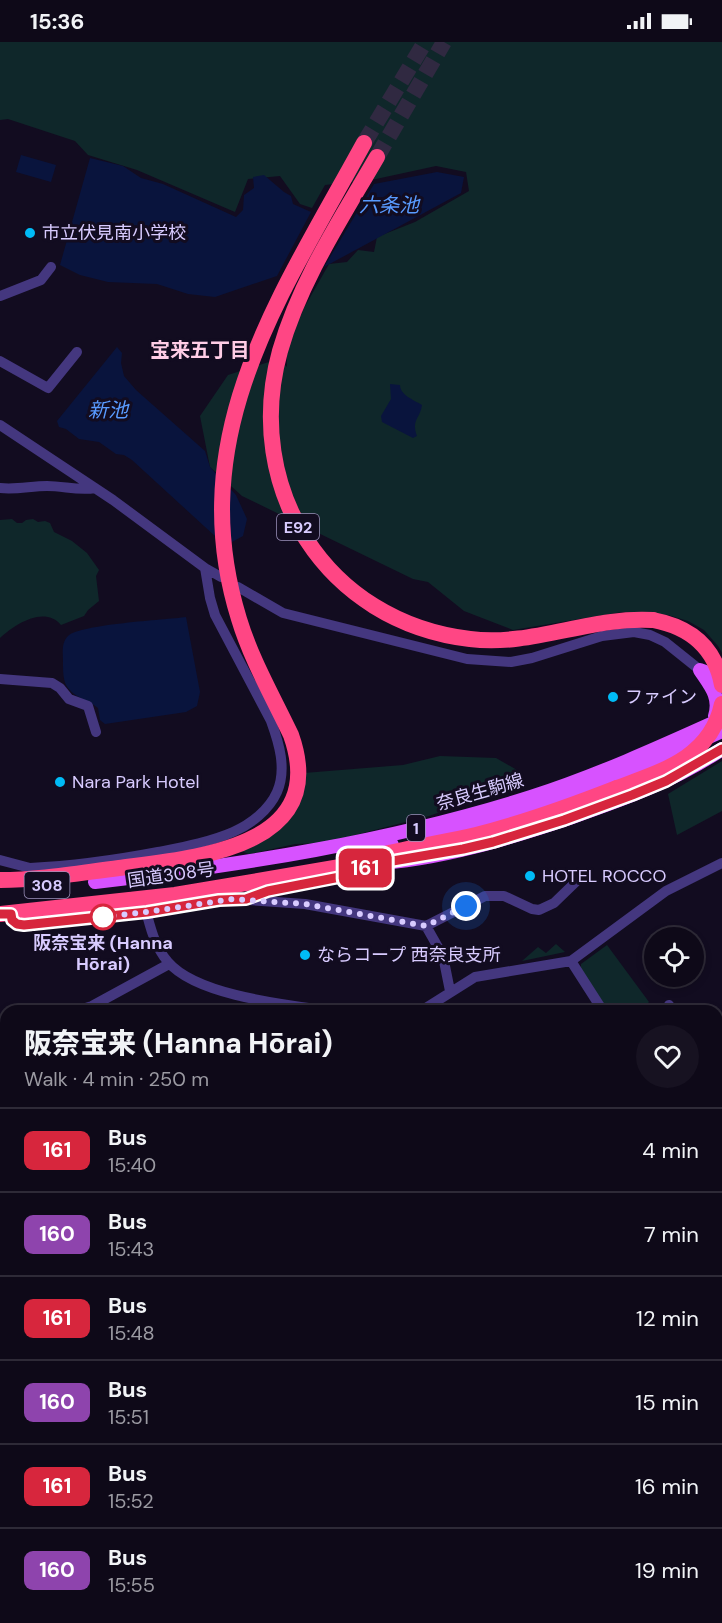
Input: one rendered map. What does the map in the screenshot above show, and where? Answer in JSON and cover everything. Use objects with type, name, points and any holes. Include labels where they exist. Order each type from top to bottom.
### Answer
[{"type":"highway","points":[[34,876],[164,862],[230,849],[262,834],[274,825],[289,806],[299,783],[297,750],[245,638],[223,571],[221,509],[226,450],[239,396],[256,347],[273,310],[364,143]]},
{"type":"highway","name":"E92","points":[[377,157],[327,243],[301,295],[287,328],[275,371],[270,409],[273,449],[282,489],[312,549],[334,575],[361,598],[392,616],[437,633],[469,639],[502,640],[615,620],[653,620],[669,623],[696,637],[714,659],[722,685]]},
{"type":"highway","name":"国道308号","points":[[4,910],[345,861],[374,860],[480,834],[617,788],[663,770],[693,754],[712,732],[722,704]]},
{"type":"highway","name":"308","points":[[0,880],[34,876],[95,882]]},
{"type":"highway","name":"308","points":[[0,888],[95,882]]},
{"type":"main road","points":[[700,670],[722,678]]},
{"type":"main road","points":[[697,730],[715,715],[718,707],[713,689],[700,670]]},
{"type":"main road","name":"奈良生駒線","points":[[95,882],[173,873],[324,848],[462,817],[599,773],[722,719]]},
{"type":"main road","name":"奈良生駒線","points":[[345,861],[544,803],[625,773],[722,731]]},
{"type":"main road","name":"1","points":[[374,860],[463,849],[523,833],[666,781],[722,749]]},
{"type":"street","points":[[0,296],[40,280],[51,267]]},
{"type":"street","points":[[0,361],[48,388],[77,352]]},
{"type":"street","points":[[0,425],[95,488],[205,568],[223,571]]},
{"type":"street","points":[[0,488],[47,486],[84,490],[95,488]]},
{"type":"street","points":[[0,860],[34,876],[88,863],[135,859],[234,831],[253,821],[266,809],[277,792],[282,775],[278,738],[215,615],[205,568]]},
{"type":"street","points":[[238,587],[283,613],[467,659],[511,662],[532,658],[602,636],[634,632],[650,635],[665,642],[700,670]]},
{"type":"street","points":[[0,679],[52,683],[60,688],[69,699],[88,706],[96,732]]},
{"type":"street","points":[[246,899],[268,891],[345,876],[374,860]]},
{"type":"street","points":[[430,1005],[475,977],[571,961],[666,891],[722,863]]},
{"type":"street","points":[[4,910],[17,924],[24,925],[219,900],[246,899],[305,904],[426,926],[485,896],[504,896],[539,910],[554,903],[586,872]]},
{"type":"street","points":[[146,910],[156,941],[170,964],[186,977],[212,988],[288,1005]]},
{"type":"street","points":[[426,926],[443,957],[450,991]]},
{"type":"street","points":[[571,961],[599,1005]]},
{"type":"street","points":[[94,1005],[170,964]]},
{"type":"green space","points":[[0,42],[722,42],[722,653],[704,630],[688,621],[668,615],[622,612],[513,630],[464,611],[428,582],[413,579],[242,496],[210,467],[200,416],[228,375],[278,359],[287,367],[287,348],[304,308],[329,264],[347,262],[358,250],[374,252],[377,237],[415,222],[469,191],[466,172],[436,166],[376,179],[325,185],[312,208],[300,204],[280,176],[248,179],[235,212],[137,170],[88,155],[75,141],[8,119],[0,120]]},
{"type":"green space","points":[[12,519],[17,523],[33,519],[50,523],[54,532],[72,541],[87,553],[99,570],[96,576],[99,601],[84,616],[61,625],[54,619],[46,617],[29,619],[0,638],[0,520]]},
{"type":"green space","points":[[440,756],[496,758],[517,770],[524,782],[429,816],[324,843],[295,844],[249,854],[241,851],[273,835],[296,804],[304,773],[403,765]]},
{"type":"green space","points":[[722,761],[722,811],[677,835],[668,794]]},
{"type":"green space","points":[[556,944],[565,952],[522,961],[538,947],[546,953]]},
{"type":"green space","points":[[607,945],[649,1002],[646,1005],[603,1005],[581,970],[581,964]]},
{"type":"water","points":[[21,155],[56,165],[51,182],[16,172]]},
{"type":"water","name":"六条池","points":[[90,158],[123,166],[141,178],[163,184],[236,217],[243,210],[244,195],[254,188],[253,177],[264,175],[291,196],[293,204],[311,212],[277,276],[215,297],[188,294],[157,284],[108,282],[80,275],[60,265]]},
{"type":"water","name":"六条池","points":[[437,172],[464,177],[461,193],[324,267],[374,184]]},
{"type":"water","name":"新池","points":[[117,347],[122,353],[121,363],[124,376],[136,390],[205,451],[210,467],[236,495],[247,519],[243,536],[232,542],[216,537],[132,460],[124,455],[116,454],[99,442],[79,439],[66,429],[59,427],[57,421]]},
{"type":"water","points":[[390,384],[400,385],[405,394],[422,405],[415,423],[417,436],[413,438],[382,422],[381,416],[391,399]]},
{"type":"water","points":[[186,617],[200,692],[197,706],[186,712],[105,724],[100,720],[98,708],[75,695],[66,686],[63,652],[64,642],[68,636],[89,628]]},
{"type":"tunnel","points":[[364,143],[425,42]]},
{"type":"tunnel","points":[[377,157],[444,42]]},
{"type":"bus line","name":"161","points":[[0,914],[11,914],[12,920],[24,925],[147,912],[219,900],[246,899],[268,891],[345,876],[375,864],[463,849],[523,833],[666,781],[722,749]]},
{"type":"place","name":"市立伏見南小学校","points":[[30,233]]},
{"type":"place","name":"ファイン","points":[[613,697]]},
{"type":"place","name":"Nara Park Hotel","points":[[60,782]]},
{"type":"place","name":"HOTEL ROCCO","points":[[530,876]]},
{"type":"place","name":"阪奈宝来 (Hanna Hōrai)","points":[[103,917]]},
{"type":"place","name":"ならコープ 西奈良支所","points":[[305,955]]},
{"type":"district","name":"宝来五丁目","points":[[200,350]]},
{"type":"route","points":[[103,917],[219,900],[246,899],[305,904],[426,926],[466,906]]}]
